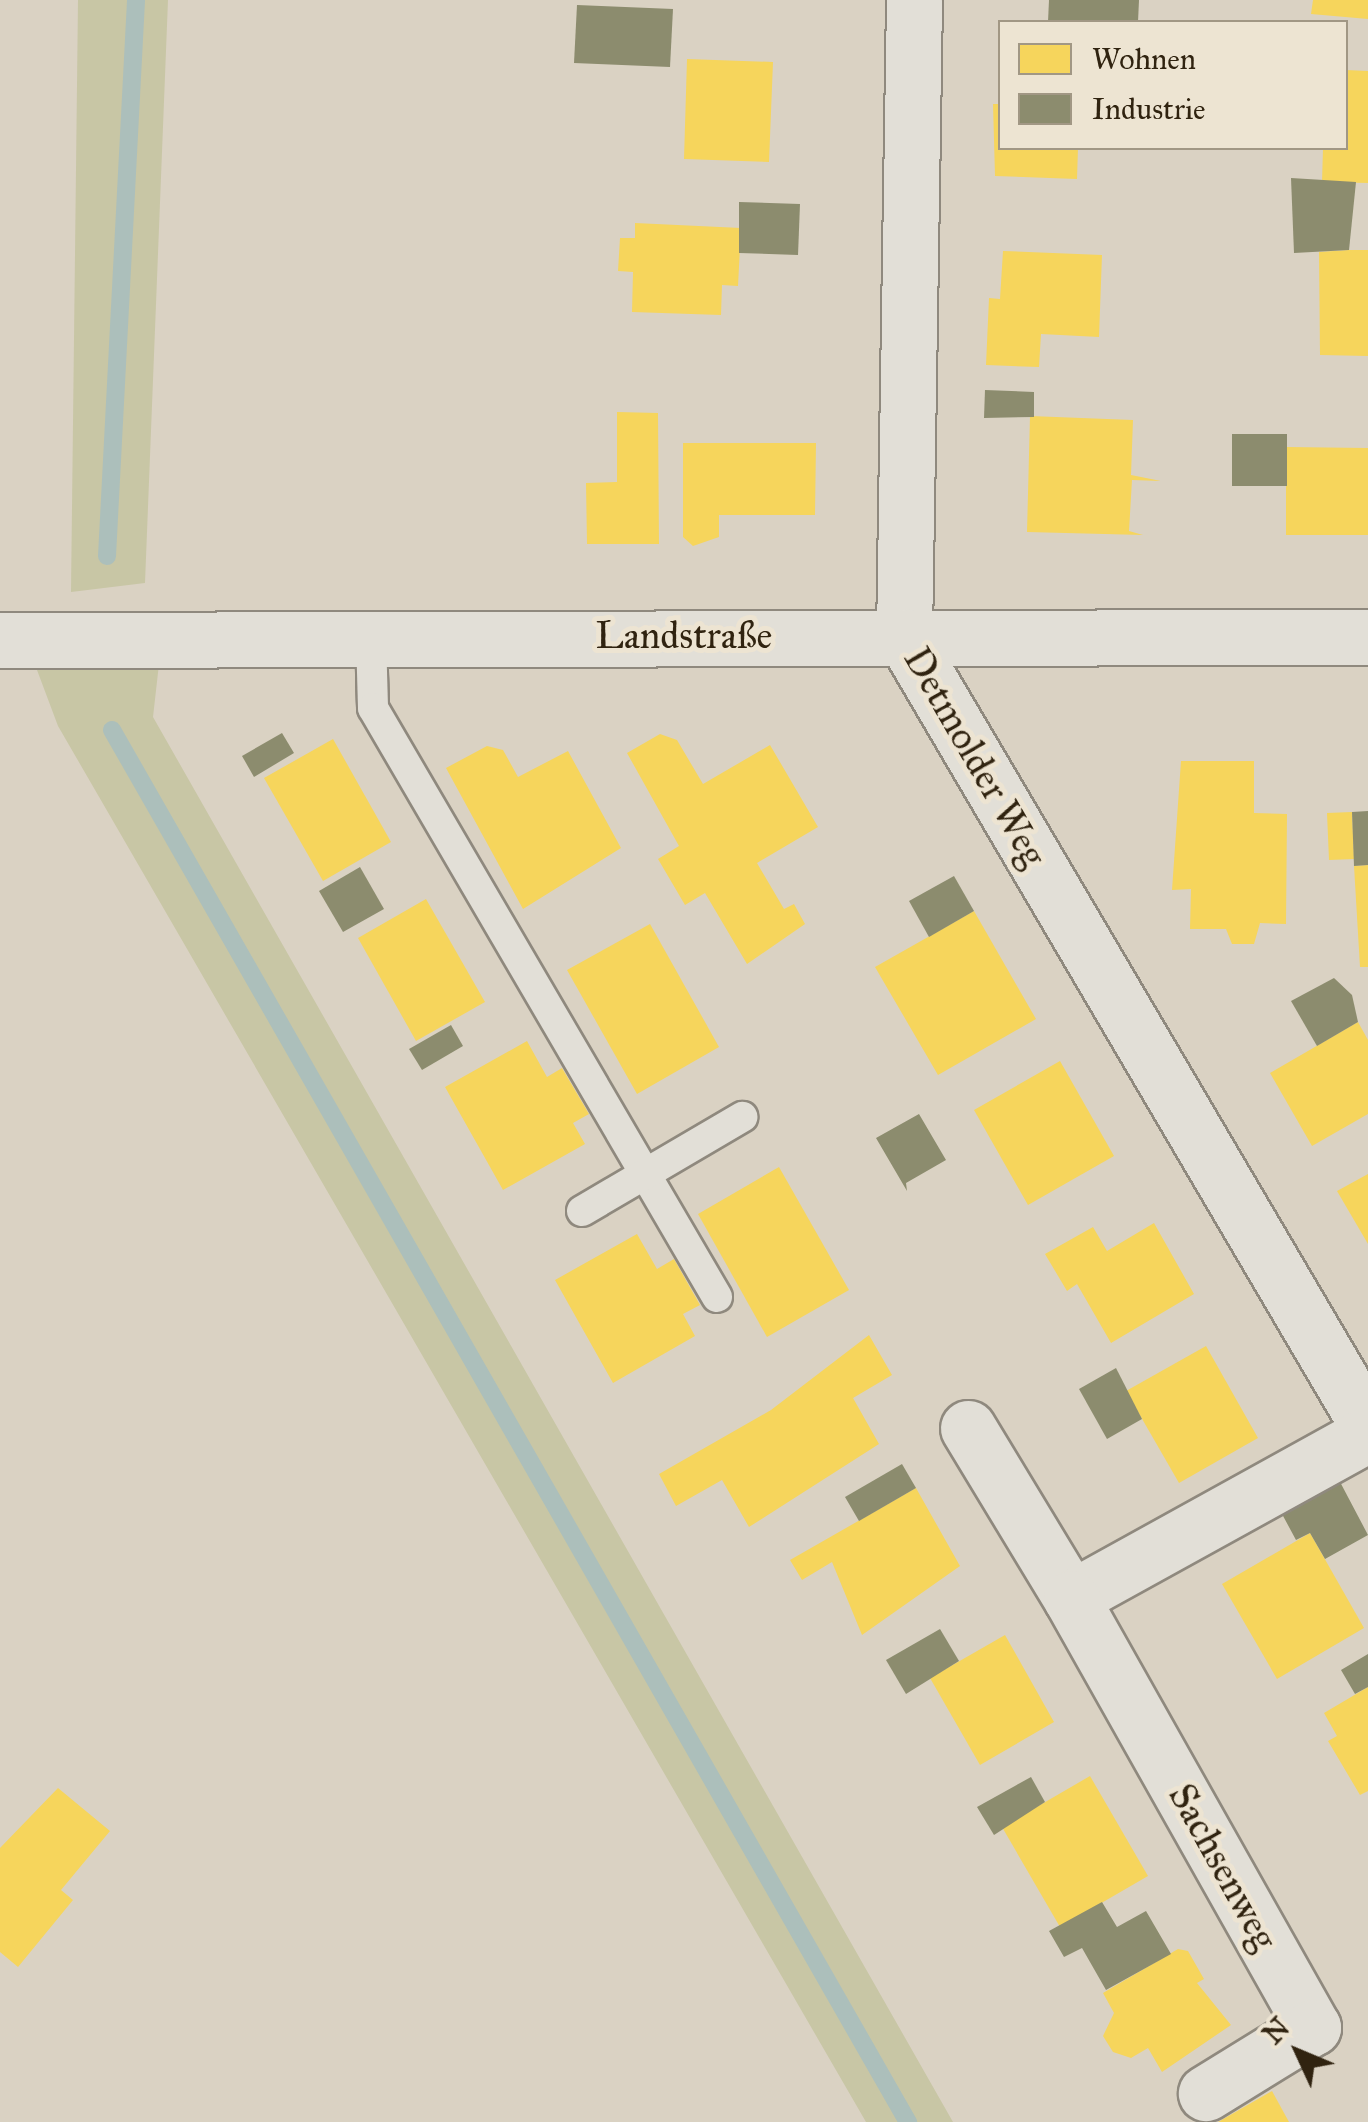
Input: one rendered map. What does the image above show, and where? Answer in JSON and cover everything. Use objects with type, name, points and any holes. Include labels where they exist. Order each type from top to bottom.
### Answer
[{"type":"street","name":"Detmolder Weg","points":[[914,0],[904,637],[1368,1426]]},
{"type":"street","name":"Landstraße","points":[[0,640],[371,636],[1368,638]]},
{"type":"street","name":"Sachsenweg","points":[[968,1428],[1071,1598],[1313,2027],[1206,2093]]},
{"type":"street","points":[[1071,1598],[1368,1434]]},
{"type":"lane","points":[[371,636],[372,708],[716,1297]]},
{"type":"lane","points":[[582,1211],[742,1117]]},
{"type":"shaded area","points":[[78,0],[168,0],[145,583],[71,592]]},
{"type":"shaded area","points":[[159,664],[153,717],[953,2122],[866,2122],[58,726],[37,670]]},
{"type":"building: Wohnen","points":[[1313,0],[1368,0],[1368,19],[1311,14]]},
{"type":"building: Wohnen","points":[[687,59],[773,62],[769,162],[684,159]]},
{"type":"building: Wohnen","points":[[1348,70],[1368,71],[1368,183],[1322,182],[1323,150],[1348,150]]},
{"type":"building: Wohnen","points":[[993,104],[998,104],[998,150],[1078,150],[1077,179],[995,176]]},
{"type":"building: Wohnen","points":[[635,223],[741,228],[738,286],[722,285],[721,315],[632,312],[633,272],[618,271],[620,238],[635,238]]},
{"type":"building: Wohnen","points":[[1368,250],[1368,356],[1320,355],[1319,252]]},
{"type":"building: Wohnen","points":[[1003,251],[1102,255],[1099,337],[1041,334],[1039,367],[986,365],[989,298],[1000,299]]},
{"type":"building: Wohnen","points":[[617,412],[658,413],[659,544],[587,544],[586,483],[617,482]]},
{"type":"building: Wohnen","points":[[1030,416],[1133,420],[1131,475],[1161,481],[1132,480],[1129,531],[1143,535],[1027,532]]},
{"type":"building: Wohnen","points":[[683,443],[816,443],[815,515],[719,515],[719,537],[693,546],[683,537]]},
{"type":"building: Wohnen","points":[[1286,447],[1368,448],[1368,535],[1286,535]]},
{"type":"building: Wohnen","points":[[660,734],[677,740],[703,784],[770,745],[818,827],[757,863],[784,909],[794,904],[805,924],[747,964],[705,893],[685,905],[658,859],[679,846],[627,753]]},
{"type":"building: Wohnen","points":[[333,739],[391,842],[323,881],[264,778]]},
{"type":"building: Wohnen","points":[[487,746],[503,750],[518,777],[568,751],[621,848],[523,909],[446,768]]},
{"type":"building: Wohnen","points":[[1181,761],[1254,761],[1254,813],[1287,814],[1286,924],[1260,923],[1254,944],[1232,944],[1226,929],[1190,929],[1191,889],[1172,890]]},
{"type":"building: Wohnen","points":[[1352,812],[1354,859],[1329,860],[1327,813]]},
{"type":"building: Wohnen","points":[[1368,865],[1368,967],[1360,967],[1354,866]]},
{"type":"building: Wohnen","points":[[426,899],[485,1002],[416,1041],[358,938]]},
{"type":"building: Wohnen","points":[[974,911],[1036,1019],[938,1075],[875,967]]},
{"type":"building: Wohnen","points":[[650,924],[719,1047],[637,1094],[567,970]]},
{"type":"building: Wohnen","points":[[1358,1022],[1368,1040],[1368,1114],[1312,1146],[1270,1073]]},
{"type":"building: Wohnen","points":[[527,1041],[547,1077],[562,1068],[589,1114],[573,1123],[585,1144],[503,1190],[445,1087]]},
{"type":"building: Wohnen","points":[[1060,1061],[1114,1156],[1028,1205],[974,1110]]},
{"type":"building: Wohnen","points":[[779,1167],[849,1290],[767,1337],[698,1214]]},
{"type":"building: Wohnen","points":[[1368,1174],[1368,1244],[1337,1191]]},
{"type":"building: Wohnen","points":[[1154,1223],[1194,1294],[1111,1343],[1077,1284],[1067,1291],[1045,1254],[1093,1227],[1107,1251]]},
{"type":"building: Wohnen","points":[[637,1234],[657,1269],[674,1259],[700,1305],[683,1314],[695,1336],[613,1383],[555,1280]]},
{"type":"building: Wohnen","points":[[869,1335],[892,1375],[853,1398],[879,1444],[749,1527],[722,1480],[676,1506],[659,1474],[771,1410]]},
{"type":"building: Wohnen","points":[[1206,1346],[1258,1438],[1179,1483],[1126,1391]]},
{"type":"building: Wohnen","points":[[916,1488],[960,1566],[862,1635],[832,1562],[802,1580],[790,1560]]},
{"type":"building: Wohnen","points":[[1310,1533],[1364,1628],[1277,1679],[1222,1584]]},
{"type":"building: Wohnen","points":[[1005,1635],[1054,1722],[980,1765],[930,1678]]},
{"type":"building: Wohnen","points":[[1368,1687],[1368,1791],[1360,1795],[1328,1741],[1337,1736],[1324,1713]]},
{"type":"building: Wohnen","points":[[1090,1776],[1148,1876],[1060,1927],[1002,1827]]},
{"type":"building: Wohnen","points":[[58,1788],[110,1831],[61,1890],[73,1900],[18,1967],[0,1952],[0,1848]]},
{"type":"building: Wohnen","points":[[1178,1949],[1188,1951],[1204,1979],[1197,1983],[1231,2025],[1162,2072],[1148,2048],[1131,2058],[1113,2052],[1103,2036],[1114,2013],[1103,1993]]},
{"type":"building: Wohnen","points":[[1272,2091],[1289,2122],[1218,2122]]},
{"type":"building: Industrie","points":[[1049,0],[1139,0],[1138,20],[1048,20]]},
{"type":"building: Industrie","points":[[577,5],[673,9],[670,67],[574,63]]},
{"type":"building: Industrie","points":[[1291,178],[1356,182],[1349,250],[1294,253]]},
{"type":"building: Industrie","points":[[739,202],[800,204],[798,255],[739,253]]},
{"type":"building: Industrie","points":[[985,390],[1034,392],[1034,417],[984,418]]},
{"type":"building: Industrie","points":[[1232,434],[1287,434],[1287,486],[1232,486]]},
{"type":"building: Industrie","points":[[282,733],[294,753],[254,777],[242,756]]},
{"type":"building: Industrie","points":[[1368,811],[1368,865],[1354,866],[1352,812]]},
{"type":"building: Industrie","points":[[360,867],[384,909],[343,932],[319,891]]},
{"type":"building: Industrie","points":[[954,876],[974,911],[929,937],[909,901]]},
{"type":"building: Industrie","points":[[1334,978],[1352,995],[1358,1022],[1317,1046],[1291,1001]]},
{"type":"building: Industrie","points":[[451,1025],[463,1046],[422,1070],[409,1049]]},
{"type":"building: Industrie","points":[[919,1114],[946,1160],[906,1183],[907,1191],[876,1138]]},
{"type":"building: Industrie","points":[[1116,1368],[1142,1419],[1107,1439],[1079,1389]]},
{"type":"building: Industrie","points":[[902,1464],[916,1488],[859,1521],[845,1497]]},
{"type":"building: Industrie","points":[[1339,1480],[1368,1535],[1325,1559],[1310,1533],[1296,1540],[1282,1514]]},
{"type":"building: Industrie","points":[[940,1629],[959,1661],[906,1694],[886,1660]]},
{"type":"building: Industrie","points":[[1368,1654],[1368,1687],[1355,1694],[1341,1670]]},
{"type":"building: Industrie","points":[[1031,1777],[1045,1802],[994,1835],[977,1807]]},
{"type":"building: Industrie","points":[[1102,1902],[1117,1927],[1146,1911],[1171,1954],[1106,1990],[1082,1948],[1064,1957],[1049,1931]]},
{"type":"waterway","points":[[107,556],[136,0]]},
{"type":"waterway","points":[[112,730],[908,2122]]}]
